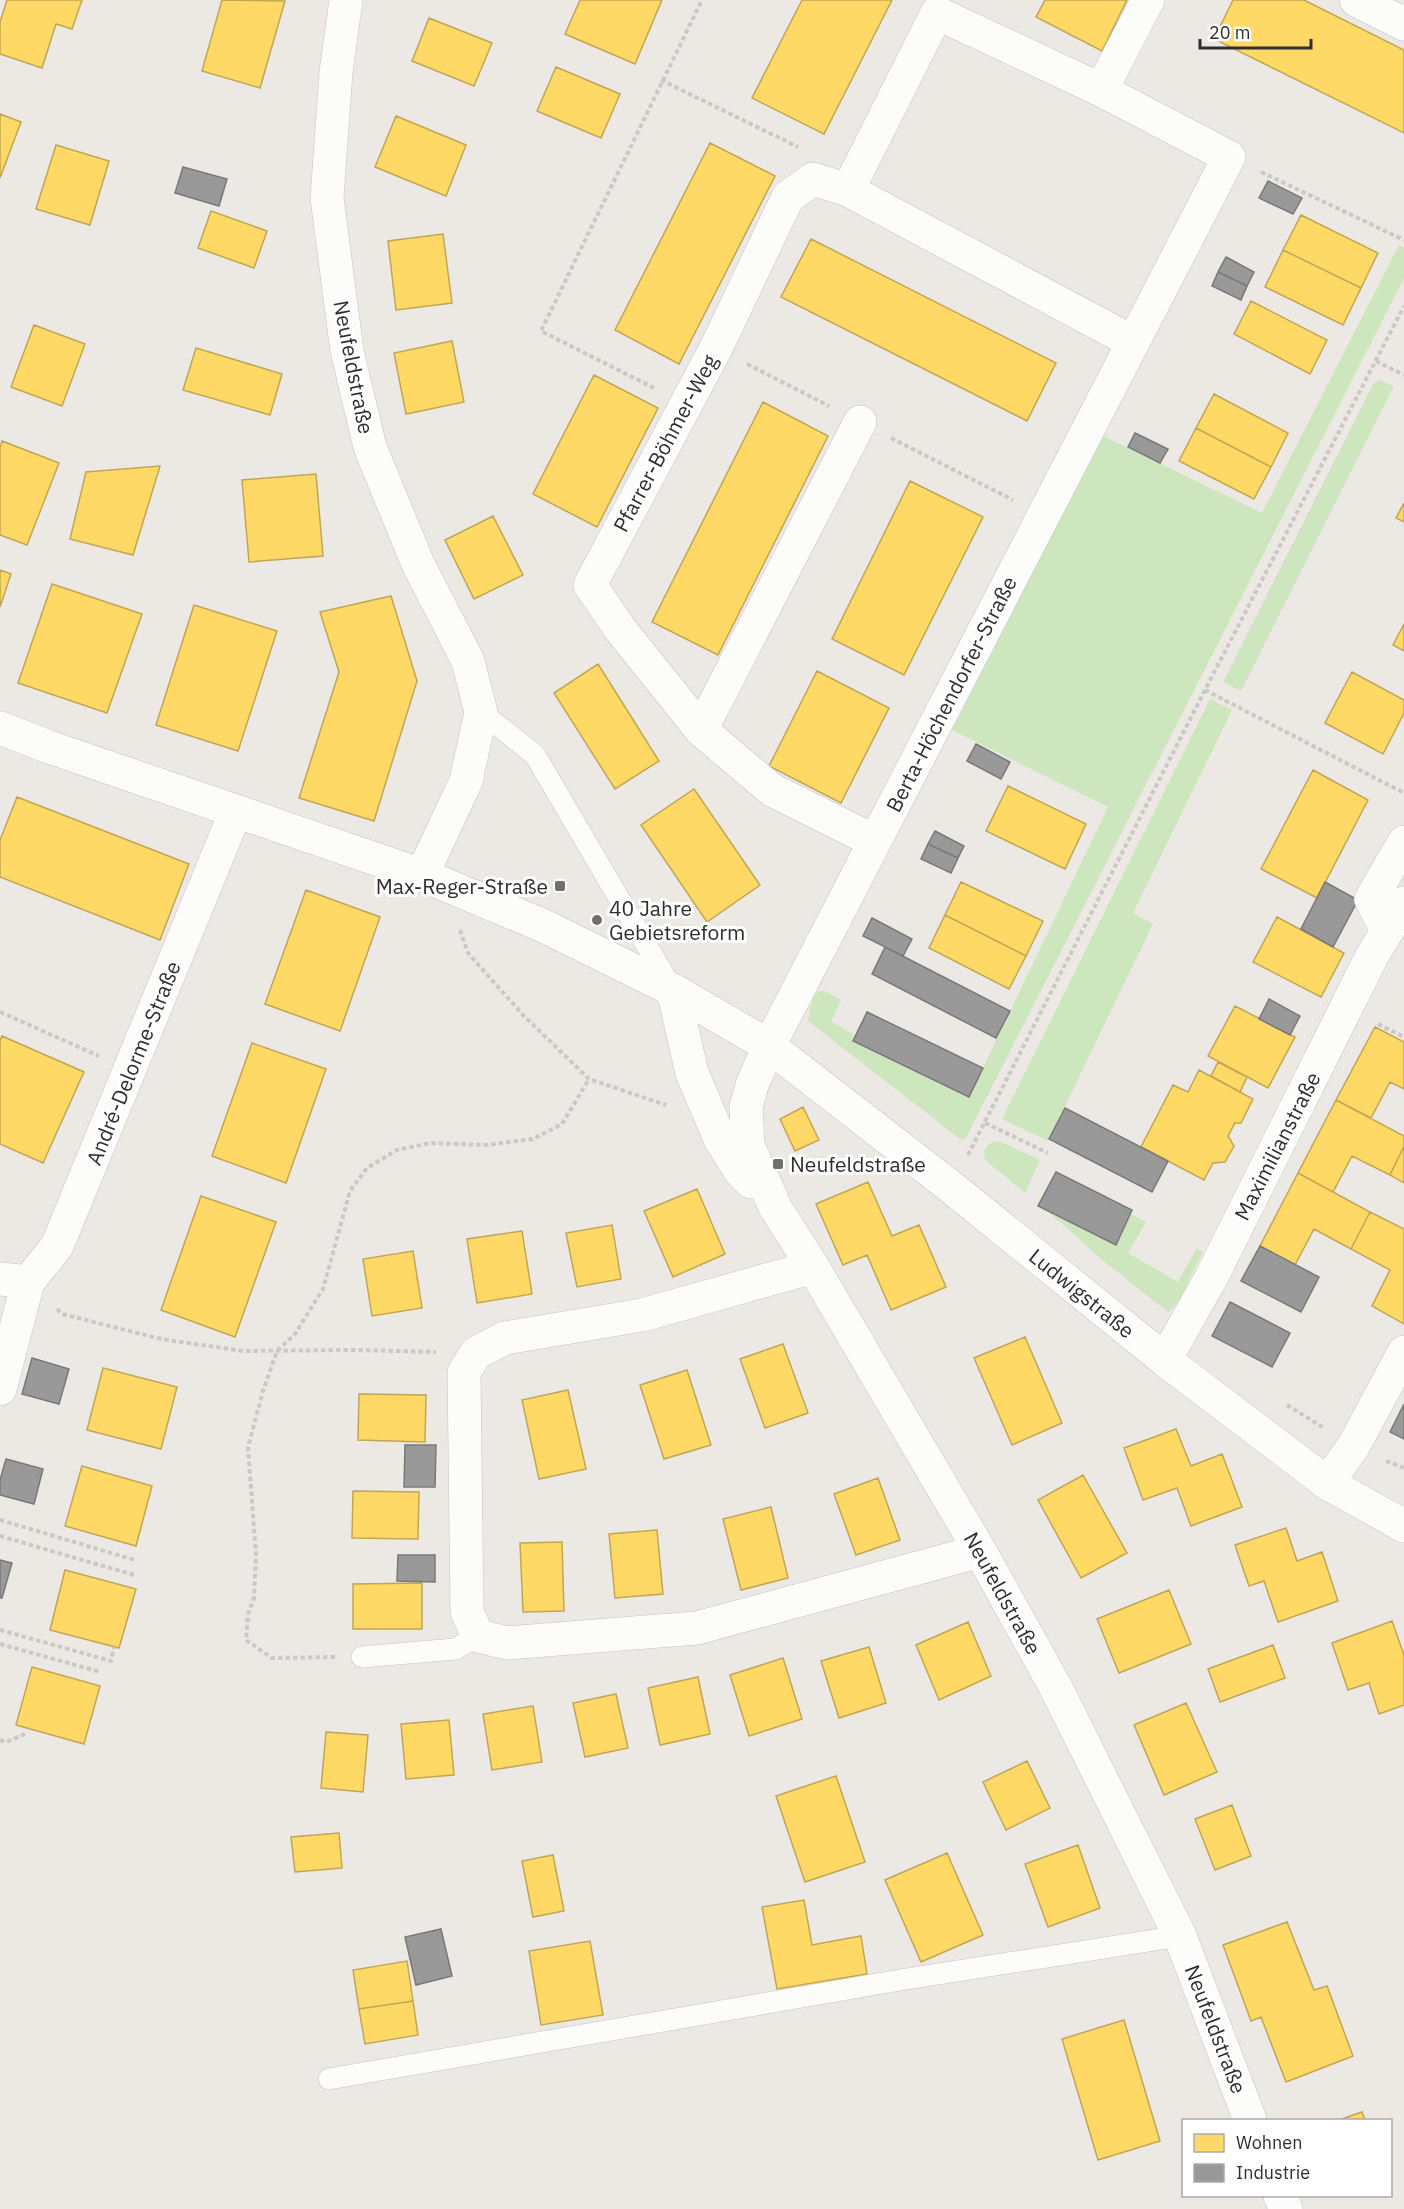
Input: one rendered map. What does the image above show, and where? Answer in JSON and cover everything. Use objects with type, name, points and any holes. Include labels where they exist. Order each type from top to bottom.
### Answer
[{"type":"street","name":"Neufeldstraße","points":[[346,0],[336,72],[327,198],[347,351],[370,447],[418,564],[468,661],[481,712],[466,781],[422,875]]},
{"type":"street","points":[[1101,90],[1148,0]]},
{"type":"street","points":[[1356,0],[1404,24]]},
{"type":"street","points":[[1132,342],[848,190],[940,7],[1228,157]]},
{"type":"street","name":"Berta-Höchendorfer-Straße","points":[[769,1046],[1228,157]]},
{"type":"street","name":"Pfarrer-Böhmer-Weg","points":[[848,190],[813,179],[788,197],[716,348],[590,585],[620,628],[701,730],[772,790],[874,840]]},
{"type":"street","points":[[701,730],[860,422]]},
{"type":"street","points":[[0,728],[462,891],[544,926],[673,990],[769,1046]]},
{"type":"street","name":"André-Delorme-Straße","points":[[14,1280],[57,1246],[236,811]]},
{"type":"street","points":[[1387,931],[1371,899],[1404,842]]},
{"type":"street","name":"Maximilianstraße","points":[[1165,1360],[1210,1278],[1372,956],[1404,903]]},
{"type":"street","points":[[673,990],[692,1073],[720,1139],[740,1171],[775,1207]]},
{"type":"street","name":"Neufeldstraße","points":[[769,1046],[746,1107],[748,1146],[775,1207],[813,1267],[980,1551],[1055,1686],[1180,1935],[1249,2119]]},
{"type":"street","name":"Ludwigstraße","points":[[769,1046],[951,1187],[1165,1360],[1327,1483],[1404,1526]]},
{"type":"street","points":[[813,1267],[642,1315],[505,1338],[476,1353],[464,1372],[467,1612],[478,1636],[507,1643],[698,1628],[980,1551]]},
{"type":"street","points":[[0,1389],[14,1280]]},
{"type":"street","points":[[1327,1483],[1353,1447],[1404,1352]]},
{"type":"lane","points":[[481,712],[535,755],[673,990]]},
{"type":"lane","points":[[362,1657],[455,1649],[478,1636]]},
{"type":"lane","points":[[329,2079],[894,1981],[1180,1935]]},
{"type":"path","points":[[686,404],[541,331],[661,80],[702,0]]},
{"type":"path","points":[[661,80],[805,150]]},
{"type":"path","points":[[1228,157],[1404,240]]},
{"type":"path","points":[[951,1187],[1404,306]]},
{"type":"path","points":[[1376,361],[1404,375]]},
{"type":"path","points":[[1205,690],[1404,793]]},
{"type":"path","points":[[462,891],[459,928],[468,953],[523,1015],[589,1079],[680,1110],[708,1108]]},
{"type":"path","points":[[0,1012],[130,1070]]},
{"type":"path","points":[[362,1657],[272,1658],[246,1640],[248,1614],[254,1598],[255,1555],[248,1447],[263,1391],[277,1351],[296,1334],[323,1289],[350,1191],[367,1168],[397,1150],[430,1143],[486,1145],[533,1139],[562,1124],[589,1079]]},
{"type":"path","points":[[985,1123],[1048,1153]]},
{"type":"path","points":[[14,1280],[62,1314],[161,1339],[243,1351],[357,1350],[476,1353]]},
{"type":"path","points":[[0,1520],[135,1560]]},
{"type":"path","points":[[0,1536],[134,1575]]},
{"type":"path","points":[[0,1630],[111,1661],[114,1647]]},
{"type":"path","points":[[0,1644],[100,1672]]},
{"type":"path","points":[[0,1740],[6,1742],[25,1734]]},
{"type":"green space","points":[[1399,245],[1404,248],[1404,278],[967,1136],[965,1139],[960,1139],[808,1021],[813,997],[819,991],[825,991],[841,1000],[831,1021],[856,1036],[854,1041],[969,1097],[1108,807],[952,730],[1103,436],[1262,513]]},
{"type":"green space","points":[[1379,380],[1394,386],[1241,691],[1223,682],[1373,384]]},
{"type":"green space","points":[[1210,699],[1232,710],[1133,913],[1153,924],[1048,1141],[1002,1119]]},
{"type":"green space","points":[[994,1141],[1040,1160],[1025,1193],[985,1160],[984,1151]]},
{"type":"green space","points":[[1044,1208],[1115,1244],[1131,1214],[1146,1222],[1128,1253],[1178,1282],[1196,1249],[1203,1252],[1179,1301],[1168,1312],[1106,1263]]},
{"type":"building: Wohnen","points":[[7,0],[82,0],[72,29],[56,24],[42,68],[0,54],[0,22]]},
{"type":"building: Wohnen","points":[[222,0],[285,1],[260,88],[202,71]]},
{"type":"building: Wohnen","points":[[580,0],[662,0],[635,64],[565,34]]},
{"type":"building: Wohnen","points":[[802,0],[892,0],[824,134],[752,98]]},
{"type":"building: Wohnen","points":[[1045,0],[1127,0],[1102,51],[1036,17]]},
{"type":"building: Wohnen","points":[[1233,0],[1304,0],[1404,50],[1404,133],[1214,39]]},
{"type":"building: Wohnen","points":[[429,18],[492,43],[474,86],[412,61]]},
{"type":"building: Wohnen","points":[[556,67],[620,94],[601,138],[537,111]]},
{"type":"building: Wohnen","points":[[0,114],[21,122],[0,178]]},
{"type":"building: Wohnen","points":[[396,116],[466,145],[446,196],[375,167]]},
{"type":"building: Wohnen","points":[[710,143],[775,176],[679,364],[615,330]]},
{"type":"building: Wohnen","points":[[56,145],[109,161],[90,225],[36,209]]},
{"type":"building: Wohnen","points":[[211,211],[267,231],[254,268],[198,248]]},
{"type":"building: Wohnen","points":[[1301,215],[1378,253],[1361,288],[1283,250]]},
{"type":"building: Wohnen","points":[[443,234],[452,303],[396,310],[388,241]]},
{"type":"building: Wohnen","points":[[811,239],[1056,363],[1027,421],[781,297]]},
{"type":"building: Wohnen","points":[[1283,250],[1361,288],[1343,325],[1265,287]]},
{"type":"building: Wohnen","points":[[1251,301],[1327,340],[1310,374],[1234,334]]},
{"type":"building: Wohnen","points":[[34,325],[85,344],[62,406],[11,387]]},
{"type":"building: Wohnen","points":[[452,341],[464,402],[406,414],[394,353]]},
{"type":"building: Wohnen","points":[[196,348],[282,374],[270,415],[183,390]]},
{"type":"building: Wohnen","points":[[594,375],[658,408],[597,527],[533,494]]},
{"type":"building: Wohnen","points":[[1214,394],[1288,433],[1271,467],[1196,428]]},
{"type":"building: Wohnen","points":[[763,402],[828,436],[718,655],[652,622]]},
{"type":"building: Wohnen","points":[[1196,428],[1271,467],[1254,499],[1179,461]]},
{"type":"building: Wohnen","points":[[2,441],[59,463],[27,545],[0,535],[0,448]]},
{"type":"building: Wohnen","points":[[160,466],[133,555],[70,539],[86,472]]},
{"type":"building: Wohnen","points":[[316,474],[323,556],[249,562],[242,480]]},
{"type":"building: Wohnen","points":[[910,481],[983,517],[904,675],[832,639]]},
{"type":"building: Wohnen","points":[[1404,503],[1404,522],[1396,518]]},
{"type":"building: Wohnen","points":[[493,516],[523,575],[474,599],[445,540]]},
{"type":"building: Wohnen","points":[[0,570],[11,574],[0,607]]},
{"type":"building: Wohnen","points":[[52,584],[142,614],[107,713],[18,683]]},
{"type":"building: Wohnen","points":[[391,596],[417,681],[374,821],[299,798],[339,672],[320,612]]},
{"type":"building: Wohnen","points":[[194,605],[277,631],[238,751],[156,725]]},
{"type":"building: Wohnen","points":[[1404,624],[1404,651],[1393,645]]},
{"type":"building: Wohnen","points":[[598,664],[659,761],[615,789],[554,693]]},
{"type":"building: Wohnen","points":[[817,671],[889,708],[841,803],[769,766]]},
{"type":"building: Wohnen","points":[[1352,672],[1404,700],[1404,713],[1383,754],[1325,723]]},
{"type":"building: Wohnen","points":[[1313,770],[1368,800],[1317,898],[1261,869]]},
{"type":"building: Wohnen","points":[[1008,786],[1086,824],[1065,869],[986,831]]},
{"type":"building: Wohnen","points":[[694,789],[760,885],[707,922],[641,825]]},
{"type":"building: Wohnen","points":[[17,797],[189,864],[160,940],[0,877],[0,840]]},
{"type":"building: Wohnen","points":[[961,882],[1043,921],[1026,956],[945,915]]},
{"type":"building: Wohnen","points":[[306,890],[380,917],[340,1031],[265,1004]]},
{"type":"building: Wohnen","points":[[945,915],[1026,956],[1009,989],[929,948]]},
{"type":"building: Wohnen","points":[[1277,917],[1344,953],[1321,997],[1253,962]]},
{"type":"building: Wohnen","points":[[1235,1006],[1295,1037],[1268,1088],[1208,1056]]},
{"type":"building: Wohnen","points":[[1375,1027],[1404,1042],[1404,1089],[1390,1082],[1371,1118],[1336,1100]]},
{"type":"building: Wohnen","points":[[2,1036],[84,1072],[43,1163],[0,1144],[0,1041]]},
{"type":"building: Wohnen","points":[[252,1043],[326,1069],[286,1183],[212,1156]]},
{"type":"building: Wohnen","points":[[1218,1062],[1247,1077],[1240,1092],[1211,1076]]},
{"type":"building: Wohnen","points":[[1199,1070],[1253,1099],[1241,1123],[1235,1123],[1228,1136],[1234,1146],[1225,1162],[1213,1163],[1204,1180],[1141,1147],[1173,1085],[1188,1092]]},
{"type":"building: Wohnen","points":[[1336,1100],[1404,1136],[1404,1146],[1390,1175],[1352,1156],[1333,1192],[1298,1173]]},
{"type":"building: Wohnen","points":[[803,1107],[819,1140],[795,1151],[780,1119]]},
{"type":"building: Wohnen","points":[[1404,1146],[1404,1183],[1390,1175]]},
{"type":"building: Wohnen","points":[[1298,1173],[1370,1212],[1351,1249],[1314,1229],[1295,1265],[1260,1246]]},
{"type":"building: Wohnen","points":[[868,1182],[892,1236],[919,1225],[946,1287],[891,1310],[867,1255],[843,1265],[816,1204]]},
{"type":"building: Wohnen","points":[[697,1189],[725,1254],[673,1277],[644,1211]]},
{"type":"building: Wohnen","points":[[201,1196],[276,1222],[235,1337],[161,1310]]},
{"type":"building: Wohnen","points":[[1370,1212],[1404,1229],[1404,1324],[1372,1306],[1390,1270],[1351,1249]]},
{"type":"building: Wohnen","points":[[612,1225],[621,1279],[577,1287],[566,1233]]},
{"type":"building: Wohnen","points":[[522,1231],[532,1294],[477,1303],[467,1239]]},
{"type":"building: Wohnen","points":[[413,1251],[422,1308],[372,1316],[363,1259]]},
{"type":"building: Wohnen","points":[[1025,1337],[1062,1423],[1012,1445],[974,1358]]},
{"type":"building: Wohnen","points":[[783,1344],[808,1413],[765,1428],[740,1359]]},
{"type":"building: Wohnen","points":[[103,1368],[177,1387],[161,1449],[87,1430]]},
{"type":"building: Wohnen","points":[[687,1370],[711,1445],[664,1459],[640,1385]]},
{"type":"building: Wohnen","points":[[568,1390],[586,1469],[539,1479],[522,1400]]},
{"type":"building: Wohnen","points":[[359,1394],[426,1395],[425,1442],[358,1440]]},
{"type":"building: Wohnen","points":[[1176,1429],[1191,1466],[1222,1454],[1242,1507],[1191,1526],[1177,1488],[1143,1500],[1124,1448]]},
{"type":"building: Wohnen","points":[[82,1466],[152,1486],[136,1546],[65,1526]]},
{"type":"building: Wohnen","points":[[1083,1475],[1127,1553],[1081,1578],[1038,1500]]},
{"type":"building: Wohnen","points":[[878,1478],[900,1540],[856,1555],[834,1494]]},
{"type":"building: Wohnen","points":[[353,1491],[419,1492],[418,1539],[352,1538]]},
{"type":"building: Wohnen","points":[[771,1507],[788,1578],[741,1590],[723,1519]]},
{"type":"building: Wohnen","points":[[1286,1528],[1297,1561],[1322,1552],[1338,1601],[1278,1622],[1264,1581],[1249,1586],[1235,1545]]},
{"type":"building: Wohnen","points":[[657,1530],[663,1594],[615,1598],[609,1534]]},
{"type":"building: Wohnen","points":[[562,1542],[564,1611],[523,1612],[520,1543]]},
{"type":"building: Wohnen","points":[[65,1570],[136,1589],[119,1648],[50,1630]]},
{"type":"building: Wohnen","points":[[422,1583],[422,1629],[353,1629],[353,1584]]},
{"type":"building: Wohnen","points":[[1169,1590],[1191,1644],[1119,1673],[1097,1619]]},
{"type":"building: Wohnen","points":[[1392,1621],[1404,1655],[1404,1705],[1379,1714],[1369,1683],[1348,1690],[1332,1643]]},
{"type":"building: Wohnen","points":[[968,1622],[991,1676],[939,1700],[916,1645]]},
{"type":"building: Wohnen","points":[[1273,1645],[1285,1678],[1220,1702],[1208,1669]]},
{"type":"building: Wohnen","points":[[869,1647],[886,1703],[839,1718],[821,1661]]},
{"type":"building: Wohnen","points":[[783,1658],[802,1719],[749,1736],[730,1675]]},
{"type":"building: Wohnen","points":[[32,1667],[100,1686],[84,1744],[16,1725]]},
{"type":"building: Wohnen","points":[[698,1677],[710,1734],[660,1745],[648,1688]]},
{"type":"building: Wohnen","points":[[616,1694],[628,1748],[585,1757],[573,1703]]},
{"type":"building: Wohnen","points":[[1186,1703],[1217,1772],[1164,1795],[1134,1725]]},
{"type":"building: Wohnen","points":[[533,1706],[542,1762],[492,1770],[483,1714]]},
{"type":"building: Wohnen","points":[[449,1720],[454,1775],[406,1779],[401,1724]]},
{"type":"building: Wohnen","points":[[326,1732],[368,1735],[363,1792],[321,1788]]},
{"type":"building: Wohnen","points":[[1027,1761],[1050,1808],[1006,1830],[983,1782]]},
{"type":"building: Wohnen","points":[[836,1776],[865,1862],[805,1882],[776,1796]]},
{"type":"building: Wohnen","points":[[1232,1805],[1251,1856],[1215,1870],[1195,1819]]},
{"type":"building: Wohnen","points":[[339,1833],[342,1868],[295,1872],[291,1837]]},
{"type":"building: Wohnen","points":[[1078,1845],[1100,1908],[1048,1927],[1025,1864]]},
{"type":"building: Wohnen","points":[[947,1853],[983,1935],[921,1962],[885,1880]]},
{"type":"building: Wohnen","points":[[553,1855],[564,1911],[533,1917],[522,1861]]},
{"type":"building: Wohnen","points":[[804,1900],[812,1945],[861,1936],[867,1974],[777,1989],[762,1907]]},
{"type":"building: Wohnen","points":[[1287,1922],[1314,1990],[1327,1986],[1353,2056],[1286,2082],[1261,2017],[1251,2021],[1223,1945]]},
{"type":"building: Wohnen","points":[[590,1941],[603,2015],[541,2025],[529,1951]]},
{"type":"building: Wohnen","points":[[407,1961],[413,2001],[359,2009],[353,1970]]},
{"type":"building: Wohnen","points":[[413,2001],[418,2035],[365,2044],[359,2009]]},
{"type":"building: Wohnen","points":[[1124,2020],[1160,2141],[1098,2160],[1062,2039]]},
{"type":"building: Wohnen","points":[[1362,2112],[1365,2119],[1342,2119]]},
{"type":"building: Industrie","points":[[183,167],[227,179],[219,206],[175,193]]},
{"type":"building: Industrie","points":[[1268,181],[1302,198],[1293,214],[1259,198]]},
{"type":"building: Industrie","points":[[1226,257],[1254,272],[1247,286],[1218,272]]},
{"type":"building: Industrie","points":[[1218,272],[1247,286],[1241,300],[1212,286]]},
{"type":"building: Industrie","points":[[1135,433],[1168,449],[1160,463],[1128,447]]},
{"type":"building: Industrie","points":[[976,744],[1010,762],[1001,779],[967,761]]},
{"type":"building: Industrie","points":[[935,831],[964,846],[958,858],[928,844]]},
{"type":"building: Industrie","points":[[928,844],[958,858],[951,873],[921,859]]},
{"type":"building: Industrie","points":[[1325,882],[1358,900],[1333,947],[1301,929]]},
{"type":"building: Industrie","points":[[872,918],[912,939],[903,956],[863,936]]},
{"type":"building: Industrie","points":[[885,947],[1010,1011],[996,1038],[872,974]]},
{"type":"building: Industrie","points":[[1269,999],[1300,1016],[1290,1035],[1259,1019]]},
{"type":"building: Industrie","points":[[867,1012],[983,1068],[969,1097],[853,1041]]},
{"type":"building: Industrie","points":[[1065,1108],[1168,1161],[1152,1192],[1049,1139]]},
{"type":"building: Industrie","points":[[1056,1172],[1132,1210],[1116,1245],[1038,1206]]},
{"type":"building: Industrie","points":[[1260,1246],[1319,1277],[1301,1312],[1241,1281]]},
{"type":"building: Industrie","points":[[1230,1302],[1290,1333],[1272,1367],[1212,1336]]},
{"type":"building: Industrie","points":[[32,1358],[69,1369],[59,1404],[22,1394]]},
{"type":"building: Industrie","points":[[1404,1404],[1404,1439],[1390,1432]]},
{"type":"building: Industrie","points":[[405,1445],[436,1445],[435,1487],[404,1487]]},
{"type":"building: Industrie","points":[[6,1459],[43,1469],[34,1504],[0,1495],[0,1480]]},
{"type":"building: Industrie","points":[[398,1555],[435,1555],[435,1582],[397,1581]]},
{"type":"building: Industrie","points":[[0,1560],[12,1563],[2,1598],[0,1598]]},
{"type":"building: Industrie","points":[[441,1929],[452,1976],[416,1985],[405,1937]]},
{"type":"place","name":"Max-Reger-Straße","points":[[560,886]]},
{"type":"place","name":"40 Jahre Gebietsreform","points":[[597,920]]},
{"type":"place","name":"Neufeldstraße","points":[[778,1164]]}]
